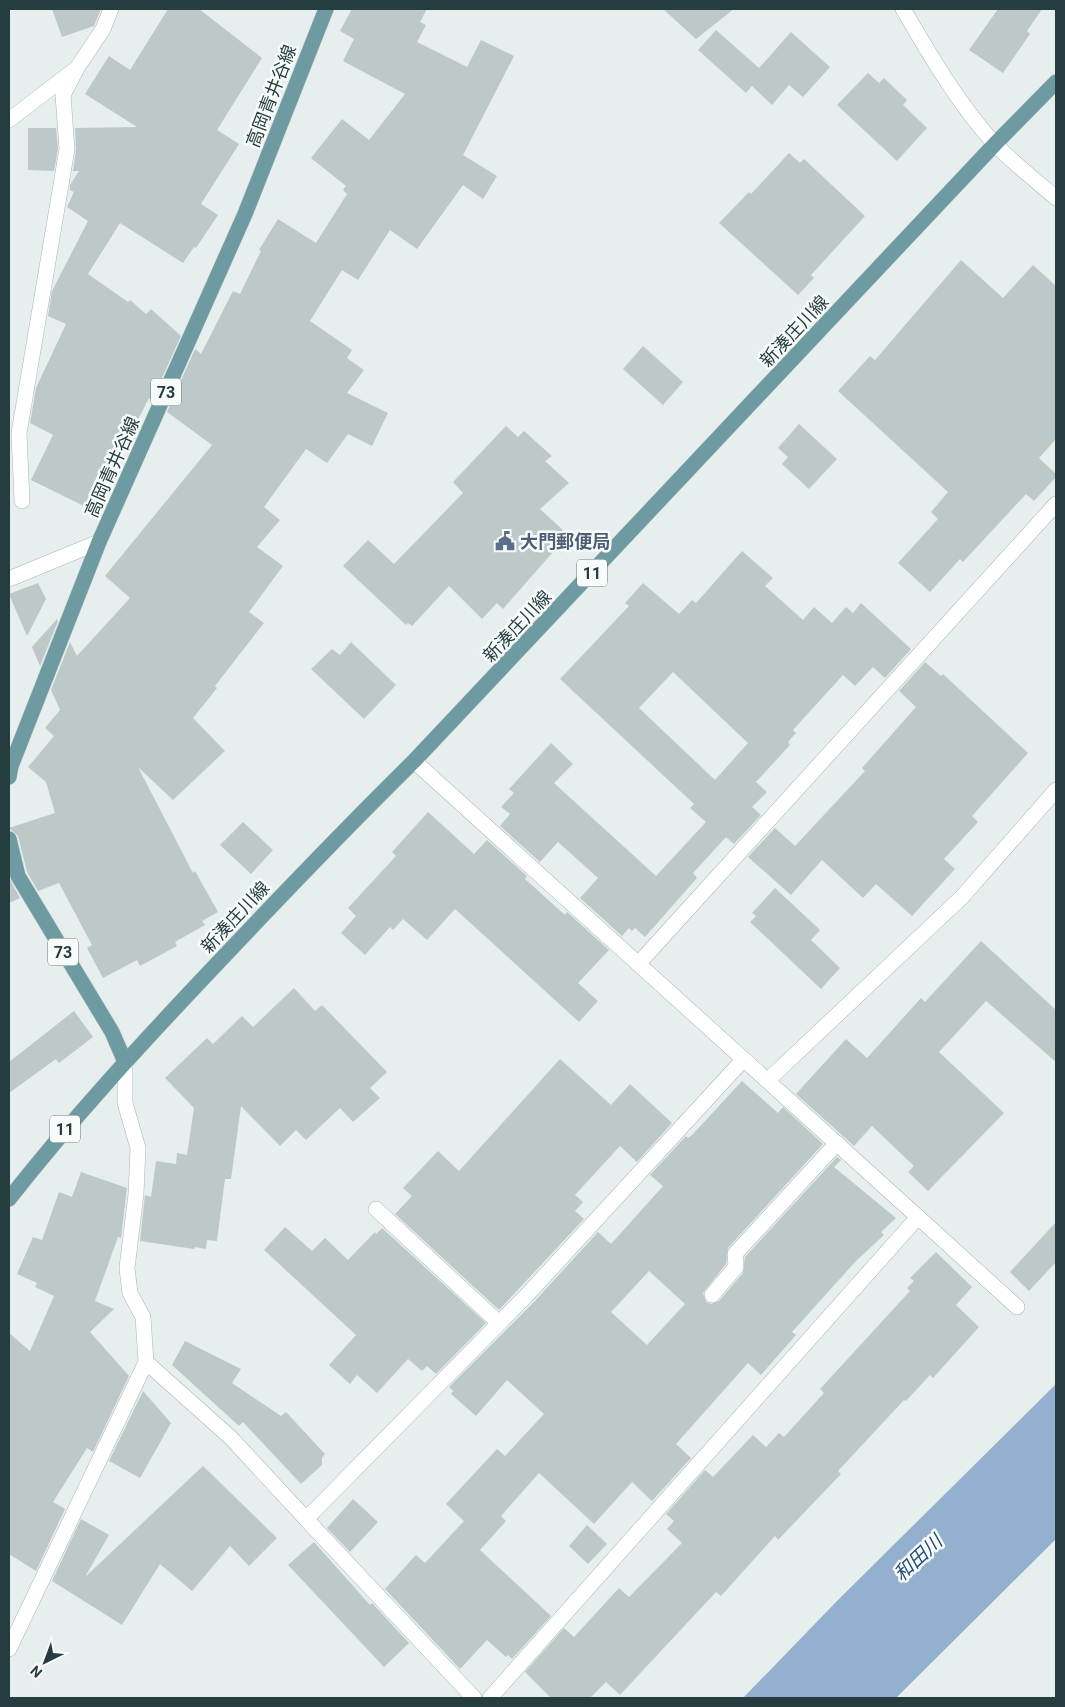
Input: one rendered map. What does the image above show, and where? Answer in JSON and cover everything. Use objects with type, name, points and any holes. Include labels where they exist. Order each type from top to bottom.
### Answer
[{"type":"main road","name":"高岡青井谷線","points":[[9,770],[99,542],[245,214],[326,9]]},
{"type":"main road","name":"新湊庄川線","points":[[9,1199],[59,1136],[125,1062],[328,845],[414,761],[995,144],[1056,82]]},
{"type":"main road","name":"73","points":[[9,839],[18,876],[112,1032],[125,1062]]},
{"type":"street","points":[[22,501],[19,433],[67,149],[63,95],[77,68],[103,29],[111,9]]},
{"type":"street","points":[[903,9],[943,77],[995,144],[1056,198]]},
{"type":"street","points":[[9,120],[77,68]]},
{"type":"street","points":[[639,963],[1056,504]]},
{"type":"street","points":[[9,579],[99,542]]},
{"type":"street","points":[[414,761],[1018,1307]]},
{"type":"street","points":[[768,1080],[962,897],[1056,790]]},
{"type":"street","points":[[306,1520],[499,1323],[743,1060]]},
{"type":"street","points":[[9,1649],[146,1362],[143,1318],[130,1293],[127,1268],[136,1194],[138,1148],[125,1103],[125,1062]]},
{"type":"street","points":[[712,1295],[736,1267],[736,1254],[837,1143]]},
{"type":"street","points":[[376,1209],[499,1323]]},
{"type":"street","points":[[490,1698],[918,1218]]},
{"type":"street","points":[[146,1362],[231,1438],[474,1698]]},
{"type":"water","name":"和田川","points":[[1056,1384],[1056,1539],[896,1698],[743,1698],[837,1601]]},
{"type":"building","points":[[52,9],[101,9],[94,26],[62,37]]},
{"type":"building","points":[[168,9],[199,9],[262,58],[217,130],[239,144],[201,204],[218,215],[196,248],[194,247],[183,263],[120,223],[88,274],[128,302],[130,300],[146,314],[151,309],[181,336],[152,400],[149,398],[92,510],[31,480],[53,435],[30,423],[36,388],[66,324],[48,316],[52,291],[88,221],[67,207],[74,192],[70,190],[70,185],[79,171],[73,171],[76,149],[75,128],[137,127],[85,94],[109,56],[130,70]]},
{"type":"building","points":[[352,9],[427,9],[420,22],[426,25],[417,42],[467,67],[481,40],[514,56],[463,155],[497,176],[483,199],[463,185],[417,249],[390,230],[358,280],[342,270],[310,321],[352,350],[347,358],[364,370],[347,393],[388,413],[372,446],[348,434],[327,463],[306,449],[264,507],[280,520],[257,547],[283,566],[249,612],[264,623],[215,686],[217,688],[193,718],[225,751],[173,800],[138,767],[193,873],[195,871],[218,912],[202,921],[205,925],[175,942],[177,946],[140,966],[137,960],[103,978],[87,948],[92,945],[59,883],[38,891],[27,872],[18,836],[9,828],[55,813],[46,782],[28,767],[54,736],[45,728],[60,710],[51,690],[70,642],[77,656],[130,598],[105,576],[212,445],[167,412],[195,349],[201,354],[233,291],[240,294],[261,251],[259,250],[278,219],[316,243],[347,194],[343,190],[346,186],[311,158],[342,119],[369,140],[405,94],[343,61],[354,39],[340,31]]},
{"type":"building","points":[[663,9],[734,9],[696,39]]},
{"type":"building","points":[[998,9],[1042,9],[1027,31],[1030,34],[1003,73],[969,50]]},
{"type":"building","points":[[716,30],[759,68],[791,32],[830,67],[803,97],[789,85],[772,105],[752,86],[746,93],[698,50]]},
{"type":"building","points":[[868,73],[879,83],[884,78],[907,100],[903,105],[927,128],[897,161],[837,105]]},
{"type":"building","points":[[28,128],[56,128],[58,149],[54,171],[28,170]]},
{"type":"building","points":[[789,153],[800,163],[804,159],[865,216],[811,275],[814,278],[798,295],[719,223],[749,192],[751,194]]},
{"type":"building","points":[[961,260],[1003,298],[1033,265],[1056,286],[1056,439],[1039,458],[1056,474],[1056,477],[1034,501],[1026,494],[963,562],[960,559],[930,592],[898,563],[938,519],[931,512],[948,492],[838,391],[870,356],[875,360]]},
{"type":"building","points":[[643,346],[683,382],[663,405],[623,369]]},
{"type":"building","points":[[799,424],[837,459],[809,489],[782,464],[788,457],[778,448]]},
{"type":"building","points":[[506,426],[518,437],[524,431],[552,456],[545,461],[569,483],[540,509],[565,532],[548,547],[553,552],[503,609],[497,603],[482,619],[449,586],[412,626],[408,623],[406,625],[343,566],[368,540],[394,564],[463,493],[453,482]]},
{"type":"building","points":[[742,551],[773,578],[765,586],[803,620],[814,607],[832,623],[846,607],[853,613],[861,603],[911,649],[885,678],[873,667],[855,686],[843,675],[793,730],[796,733],[788,742],[790,745],[756,782],[767,792],[752,807],[761,815],[734,844],[726,837],[693,873],[697,878],[645,937],[635,928],[632,931],[629,928],[622,936],[580,898],[598,878],[558,842],[540,862],[500,826],[510,814],[501,807],[514,793],[509,789],[551,743],[573,764],[554,783],[656,876],[706,822],[690,808],[694,804],[560,679],[629,606],[625,603],[643,583],[679,614],[692,600],[696,603]],"holes":[[[673,672],[748,743],[715,780],[639,708]]]},
{"type":"building","points":[[38,583],[46,599],[27,636],[9,594]]},
{"type":"building","points":[[57,619],[58,621],[40,666],[32,647]]},
{"type":"building","points":[[351,642],[396,685],[364,719],[311,669],[332,649],[340,655]]},
{"type":"building","points":[[925,662],[941,676],[943,674],[1028,753],[972,816],[978,822],[944,859],[955,869],[912,916],[876,884],[863,898],[822,860],[791,895],[748,857],[775,828],[795,846],[865,771],[862,768],[916,707],[899,691]]},
{"type":"building","points":[[428,812],[474,854],[487,840],[527,876],[525,879],[565,915],[567,912],[609,950],[578,983],[598,1001],[579,1022],[455,909],[427,940],[403,919],[393,930],[390,927],[365,955],[341,933],[356,916],[348,908],[396,856],[392,852]]},
{"type":"building","points":[[243,822],[273,850],[251,874],[220,845]]},
{"type":"building","points":[[9,878],[20,898],[9,903]]},
{"type":"building","points":[[775,888],[820,930],[811,940],[840,968],[821,989],[750,922],[756,916],[752,913]]},
{"type":"building","points":[[981,941],[1056,1010],[1056,1062],[986,1001],[939,1052],[1004,1113],[928,1191],[908,1172],[914,1166],[872,1126],[854,1146],[796,1094],[846,1039],[867,1058],[921,998],[925,1002]]},
{"type":"building","points":[[294,988],[315,1011],[322,1005],[387,1072],[370,1088],[380,1098],[353,1122],[340,1108],[306,1140],[296,1130],[280,1146],[241,1106],[231,1179],[225,1179],[217,1241],[207,1240],[206,1249],[195,1247],[194,1249],[140,1241],[145,1195],[151,1197],[156,1161],[176,1164],[177,1153],[187,1155],[194,1108],[165,1078],[207,1038],[213,1044],[242,1016],[253,1027]]},
{"type":"building","points":[[74,1011],[93,1037],[59,1063],[56,1059],[9,1093],[9,1062]]},
{"type":"building","points":[[560,1059],[611,1105],[630,1084],[672,1123],[637,1162],[620,1146],[575,1195],[583,1202],[575,1211],[584,1219],[499,1310],[395,1214],[412,1196],[403,1188],[438,1151],[459,1171]]},
{"type":"building","points":[[742,1081],[778,1113],[783,1107],[823,1144],[728,1248],[726,1264],[703,1293],[706,1302],[711,1304],[719,1301],[743,1273],[745,1257],[837,1157],[841,1160],[834,1167],[896,1218],[881,1232],[884,1235],[856,1261],[792,1332],[796,1335],[761,1375],[748,1363],[676,1444],[691,1458],[652,1501],[632,1482],[594,1524],[539,1473],[501,1516],[506,1521],[480,1550],[551,1616],[512,1659],[508,1655],[506,1657],[487,1640],[460,1669],[385,1589],[416,1555],[425,1563],[464,1521],[446,1504],[497,1449],[505,1456],[544,1414],[507,1380],[476,1416],[451,1394],[453,1391],[449,1387],[534,1302],[598,1232],[611,1244],[663,1186],[650,1175],[686,1136],[688,1138]],"holes":[[[649,1271],[685,1304],[647,1345],[611,1312]]]},
{"type":"building","points":[[81,1172],[127,1188],[121,1238],[118,1237],[95,1301],[114,1309],[90,1332],[129,1376],[93,1452],[87,1448],[53,1502],[65,1509],[36,1571],[9,1554],[9,1333],[30,1351],[54,1296],[35,1287],[37,1283],[17,1274],[33,1237],[42,1240],[59,1192],[72,1197]]},
{"type":"building","points":[[1056,1222],[1056,1262],[1029,1291],[1010,1272]]},
{"type":"building","points":[[285,1227],[312,1251],[325,1238],[348,1260],[375,1232],[376,1234],[382,1228],[486,1323],[436,1374],[427,1366],[422,1371],[408,1359],[377,1393],[357,1375],[350,1384],[329,1365],[356,1335],[264,1250]]},
{"type":"building","points":[[936,1252],[972,1287],[956,1305],[979,1327],[933,1378],[930,1375],[906,1401],[904,1400],[838,1471],[841,1474],[778,1540],[775,1536],[721,1596],[716,1592],[620,1695],[606,1682],[590,1698],[551,1698],[525,1672],[564,1628],[574,1637],[619,1588],[629,1597],[682,1543],[667,1529],[674,1521],[666,1514],[705,1470],[713,1477],[753,1435],[766,1447],[779,1433],[784,1437],[824,1393],[820,1389],[910,1291],[907,1288],[914,1281],[910,1278]]},
{"type":"building","points":[[185,1341],[241,1369],[232,1383],[281,1416],[286,1412],[325,1454],[322,1458],[322,1465],[301,1484],[243,1422],[239,1426],[172,1365]]},
{"type":"building","points":[[143,1391],[171,1423],[140,1478],[109,1461]]},
{"type":"building","points":[[203,1466],[277,1538],[249,1566],[230,1546],[192,1591],[160,1564],[122,1625],[52,1581],[81,1519],[109,1535],[85,1577]]},
{"type":"building","points":[[353,1499],[378,1522],[350,1552],[327,1528]]},
{"type":"building","points":[[587,1525],[607,1544],[588,1564],[569,1546]]},
{"type":"building","points":[[314,1542],[370,1605],[372,1603],[409,1643],[384,1667],[288,1565]]},
{"type":"place","name":"大門郵便局","points":[[505,541]]}]
